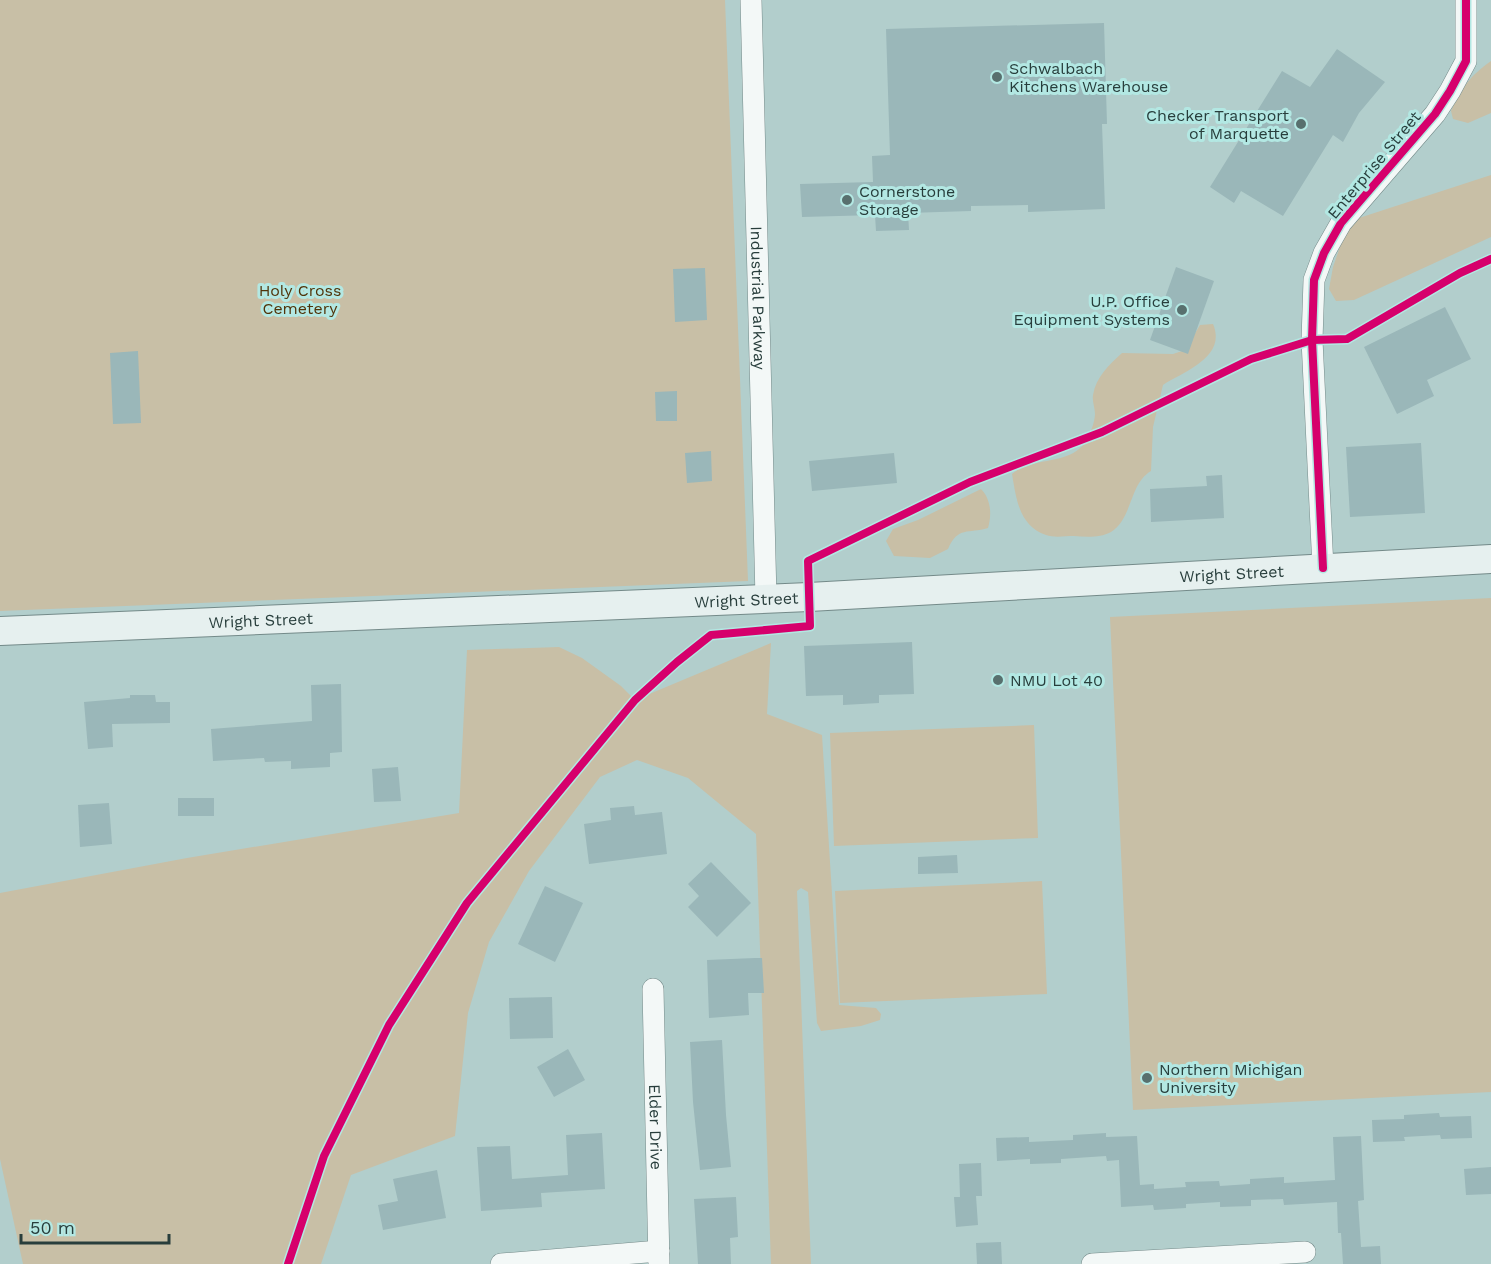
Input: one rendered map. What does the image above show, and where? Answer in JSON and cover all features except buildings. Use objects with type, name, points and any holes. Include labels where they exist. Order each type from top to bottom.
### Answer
[{"type":"main road","name":"Wright Street","points":[[0,631],[766,598],[1491,559]]},
{"type":"street","name":"Industrial Parkway","points":[[751,0],[766,598]]},
{"type":"street","name":"Enterprise Street","points":[[1323,568],[1311,340],[1314,280],[1324,253],[1341,223],[1435,114],[1450,91],[1466,61],[1466,0]]},
{"type":"street","name":"Elder Drive","points":[[653,989],[659,1258]]},
{"type":"street","points":[[501,1264],[629,1252],[659,1258]]},
{"type":"street","points":[[1092,1264],[1305,1252]]},
{"type":"green space","name":"Holy Cross Cemetery","points":[[0,0],[725,0],[748,581],[0,611]]},
{"type":"green space","points":[[1491,61],[1491,113],[1468,123],[1453,119],[1451,111],[1463,89],[1477,72]]},
{"type":"green space","points":[[1491,175],[1491,237],[1354,300],[1336,301],[1329,289],[1333,267],[1344,235],[1359,218]]},
{"type":"green space","points":[[1213,324],[1216,336],[1209,354],[1201,362],[1163,385],[1153,427],[1151,471],[1139,484],[1118,526],[1107,534],[1098,536],[1056,537],[1037,531],[1030,525],[1020,510],[1012,474],[1020,468],[1068,455],[1077,451],[1084,444],[1095,417],[1093,397],[1095,389],[1100,377],[1108,367],[1122,353],[1173,354],[1185,350],[1200,325]]},
{"type":"green space","points":[[981,489],[990,507],[988,528],[960,534],[948,549],[930,558],[894,556],[886,541],[893,529],[918,520]]},
{"type":"green space","points":[[1491,598],[1491,1092],[1133,1110],[1110,617]]},
{"type":"green space","points":[[771,643],[767,714],[822,735],[839,1005],[876,1008],[881,1014],[880,1020],[861,1026],[821,1031],[817,1023],[808,892],[801,888],[797,891],[811,1264],[771,1264],[756,834],[688,778],[637,760],[600,777],[529,871],[489,942],[468,1013],[455,1136],[351,1175],[321,1264],[23,1264],[0,1159],[0,893],[187,858],[459,813],[467,650],[559,647],[582,658],[621,686],[635,700]]},
{"type":"green space","points":[[1034,725],[1038,838],[834,846],[830,733]]},
{"type":"green space","points":[[1042,881],[1047,994],[840,1003],[835,891]]},
{"type":"cycle path","points":[[1323,568],[1312,340],[1314,280],[1324,253],[1341,223],[1435,114],[1450,91],[1466,61],[1466,0]]},
{"type":"cycle path","points":[[288,1264],[324,1156],[389,1025],[467,903],[635,700],[677,662],[711,635],[810,626],[808,561],[970,482],[1102,432],[1251,359],[1312,340],[1347,339],[1460,273],[1491,259]]},
{"type":"place","name":"Schwalbach Kitchens Warehouse","points":[[997,77]]},
{"type":"place","name":"Checker Transport of Marquette","points":[[1301,124]]},
{"type":"place","name":"Cornerstone Storage","points":[[847,200]]},
{"type":"place","name":"U.P. Office Equipment Systems","points":[[1182,310]]},
{"type":"place","name":"NMU Lot 40","points":[[998,680]]},
{"type":"place","name":"Northern Michigan University","points":[[1147,1078]]}]
